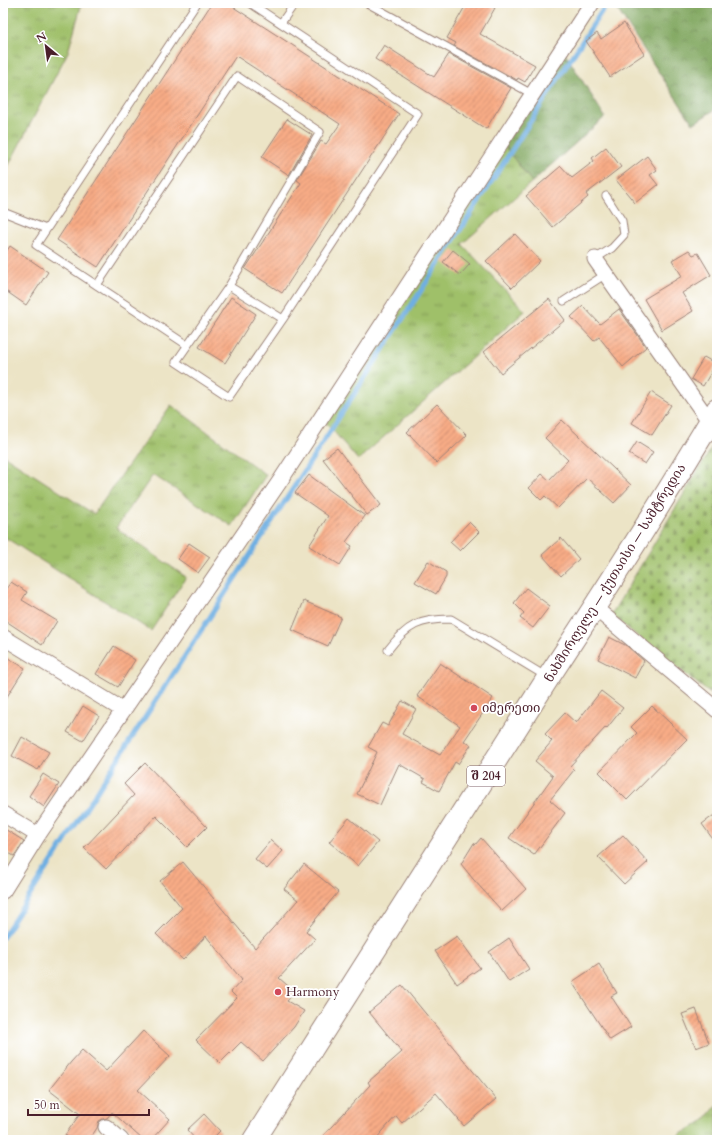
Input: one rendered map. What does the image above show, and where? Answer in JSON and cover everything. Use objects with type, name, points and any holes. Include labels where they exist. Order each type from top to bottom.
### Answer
[{"type":"main road","name":"ნახშირღელე — ქუთაისი — სამტრედია","points":[[254,1140],[548,678],[595,608],[714,416]]},
{"type":"street","points":[[3,892],[38,834],[284,474],[592,3]]},
{"type":"street","points":[[595,259],[714,416]]},
{"type":"street","points":[[595,608],[717,710]]},
{"type":"street","points":[[3,637],[123,710]]},
{"type":"street","points":[[3,814],[38,834]]},
{"type":"street","points":[[106,1127],[121,1140]]},
{"type":"lane","points":[[187,345],[36,245],[197,3]]},
{"type":"lane","points":[[97,285],[237,76],[320,132],[229,286],[176,362],[229,398],[418,114],[250,3]]},
{"type":"lane","points":[[281,23],[295,3]]},
{"type":"lane","points":[[367,3],[532,94]]},
{"type":"lane","points":[[595,259],[612,248],[624,235],[622,221],[606,196]]},
{"type":"lane","points":[[3,212],[46,229]]},
{"type":"lane","points":[[564,301],[606,274]]},
{"type":"lane","points":[[229,286],[283,319]]},
{"type":"lane","points":[[388,650],[399,635],[417,623],[435,619],[452,619],[548,678]]},
{"type":"green space","points":[[3,3],[82,3],[68,52],[3,176]]},
{"type":"green space","points":[[613,3],[717,3],[717,38],[714,44],[717,48],[717,108],[693,124]]},
{"type":"green space","points":[[565,53],[605,117],[532,182],[502,143]]},
{"type":"green space","points":[[502,143],[532,182],[462,244],[525,311],[358,460],[324,420]]},
{"type":"green space","points":[[171,405],[266,475],[232,526],[153,475],[116,528],[186,577],[151,631],[3,536],[3,455],[94,514]]},
{"type":"green space","points":[[717,439],[717,699],[611,615]]},
{"type":"green space","points":[[717,1105],[717,1140],[682,1140],[679,1135],[705,1120]]},
{"type":"building","points":[[212,3],[227,3],[399,114],[282,293],[245,269],[301,183],[297,180],[321,141],[326,144],[340,124],[236,56],[98,267],[57,240]]},
{"type":"building","points":[[467,3],[485,3],[495,8],[480,34],[535,65],[525,82],[518,78],[517,80],[454,46],[456,43],[447,38]]},
{"type":"building","points":[[624,23],[644,54],[610,77],[586,41],[597,33],[601,39]]},
{"type":"building","points":[[384,45],[434,77],[449,54],[511,88],[486,129],[375,59]]},
{"type":"building","points":[[287,119],[312,135],[289,175],[262,157]]},
{"type":"building","points":[[606,147],[621,167],[586,194],[588,197],[553,227],[526,196],[561,166],[572,178],[594,161],[592,158]]},
{"type":"building","points":[[647,156],[657,170],[650,175],[658,185],[635,203],[616,180]]},
{"type":"building","points":[[515,234],[540,261],[512,288],[486,261]]},
{"type":"building","points":[[10,246],[48,272],[26,305],[3,289],[3,257]]},
{"type":"building","points":[[453,250],[470,264],[460,275],[443,262]]},
{"type":"building","points":[[689,250],[693,255],[698,253],[711,275],[682,293],[693,311],[662,330],[644,299],[682,276],[672,260]]},
{"type":"building","points":[[231,297],[256,314],[225,363],[199,347]]},
{"type":"building","points":[[549,299],[565,320],[501,373],[484,352]]},
{"type":"building","points":[[583,306],[600,324],[619,309],[646,347],[623,367],[599,337],[594,341],[571,317]]},
{"type":"building","points":[[704,357],[716,364],[703,386],[691,379]]},
{"type":"building","points":[[651,392],[671,405],[652,435],[632,423]]},
{"type":"building","points":[[437,404],[467,435],[437,463],[407,432]]},
{"type":"building","points":[[562,420],[631,485],[614,503],[587,478],[558,508],[545,496],[541,500],[529,488],[542,474],[549,480],[568,460],[545,438]]},
{"type":"building","points":[[637,442],[653,452],[645,464],[629,454]]},
{"type":"building","points":[[337,448],[381,505],[367,515],[323,459]]},
{"type":"building","points":[[309,475],[365,516],[346,542],[352,546],[340,565],[309,546],[328,516],[295,493]]},
{"type":"building","points":[[469,522],[479,532],[460,551],[450,542]]},
{"type":"building","points":[[561,538],[579,559],[561,576],[542,555]]},
{"type":"building","points":[[189,543],[210,557],[198,573],[178,559]]},
{"type":"building","points":[[428,561],[446,572],[446,577],[436,594],[415,582]]},
{"type":"building","points":[[11,582],[27,592],[22,600],[57,621],[42,645],[3,619],[3,593]]},
{"type":"building","points":[[526,588],[550,606],[533,628],[520,618],[524,613],[514,603]]},
{"type":"building","points":[[304,601],[341,617],[328,646],[292,630]]},
{"type":"building","points":[[609,637],[627,646],[644,661],[635,678],[598,659]]},
{"type":"building","points":[[114,646],[135,660],[118,687],[96,674]]},
{"type":"building","points":[[3,655],[25,668],[3,703]]},
{"type":"building","points":[[440,663],[493,698],[464,741],[471,745],[458,764],[455,762],[439,791],[423,782],[425,779],[399,764],[380,805],[357,794],[377,752],[368,747],[382,723],[388,726],[402,701],[416,709],[402,734],[440,755],[460,726],[417,696]]},
{"type":"building","points":[[601,691],[623,708],[607,728],[606,727],[570,766],[574,770],[550,800],[565,813],[534,855],[509,838],[553,776],[535,761],[552,741],[545,734],[565,713],[576,723]]},
{"type":"building","points":[[83,706],[99,716],[83,741],[67,732]]},
{"type":"building","points":[[652,706],[687,739],[627,800],[599,772],[637,733],[631,727]]},
{"type":"building","points":[[22,737],[49,752],[38,770],[12,756]]},
{"type":"building","points":[[145,763],[207,827],[187,847],[156,816],[106,869],[84,848],[134,795],[124,784]]},
{"type":"building","points":[[43,774],[59,784],[44,807],[29,796]]},
{"type":"building","points":[[717,813],[717,845],[702,824]]},
{"type":"building","points":[[349,818],[378,842],[358,866],[329,842]]},
{"type":"building","points":[[3,828],[24,841],[14,856],[3,850]]},
{"type":"building","points":[[623,835],[648,862],[624,884],[598,857]]},
{"type":"building","points":[[481,838],[526,889],[502,911],[461,864],[474,843],[475,845]]},
{"type":"building","points":[[271,840],[283,851],[267,869],[255,859]]},
{"type":"building","points":[[183,862],[255,948],[298,900],[284,889],[304,864],[338,892],[306,931],[315,939],[279,978],[295,992],[287,1001],[304,1011],[294,1027],[263,1061],[241,1042],[220,1063],[196,1040],[237,998],[231,992],[242,980],[206,936],[183,960],[156,934],[182,908],[160,881]]},
{"type":"building","points":[[457,936],[480,968],[457,984],[435,951]]},
{"type":"building","points":[[509,938],[529,969],[509,982],[489,952]]},
{"type":"building","points":[[599,964],[617,993],[611,996],[631,1027],[610,1040],[572,982]]},
{"type":"building","points":[[402,985],[496,1099],[464,1126],[436,1093],[402,1123],[396,1116],[375,1140],[319,1140],[370,1085],[368,1082],[402,1052],[369,1012]]},
{"type":"building","points":[[696,1009],[709,1043],[696,1048],[682,1014]]},
{"type":"building","points":[[143,1031],[170,1056],[138,1090],[170,1119],[151,1140],[143,1140],[112,1112],[107,1118],[99,1121],[97,1128],[89,1140],[73,1140],[65,1135],[80,1114],[49,1090],[82,1050],[106,1071]]},
{"type":"building","points":[[204,1114],[220,1131],[211,1140],[196,1140],[187,1130]]},
{"type":"waterway","points":[[3,937],[607,3]]},
{"type":"place","name":"იმერეთი","points":[[474,708]]},
{"type":"place","name":"Harmony","points":[[278,992]]}]
